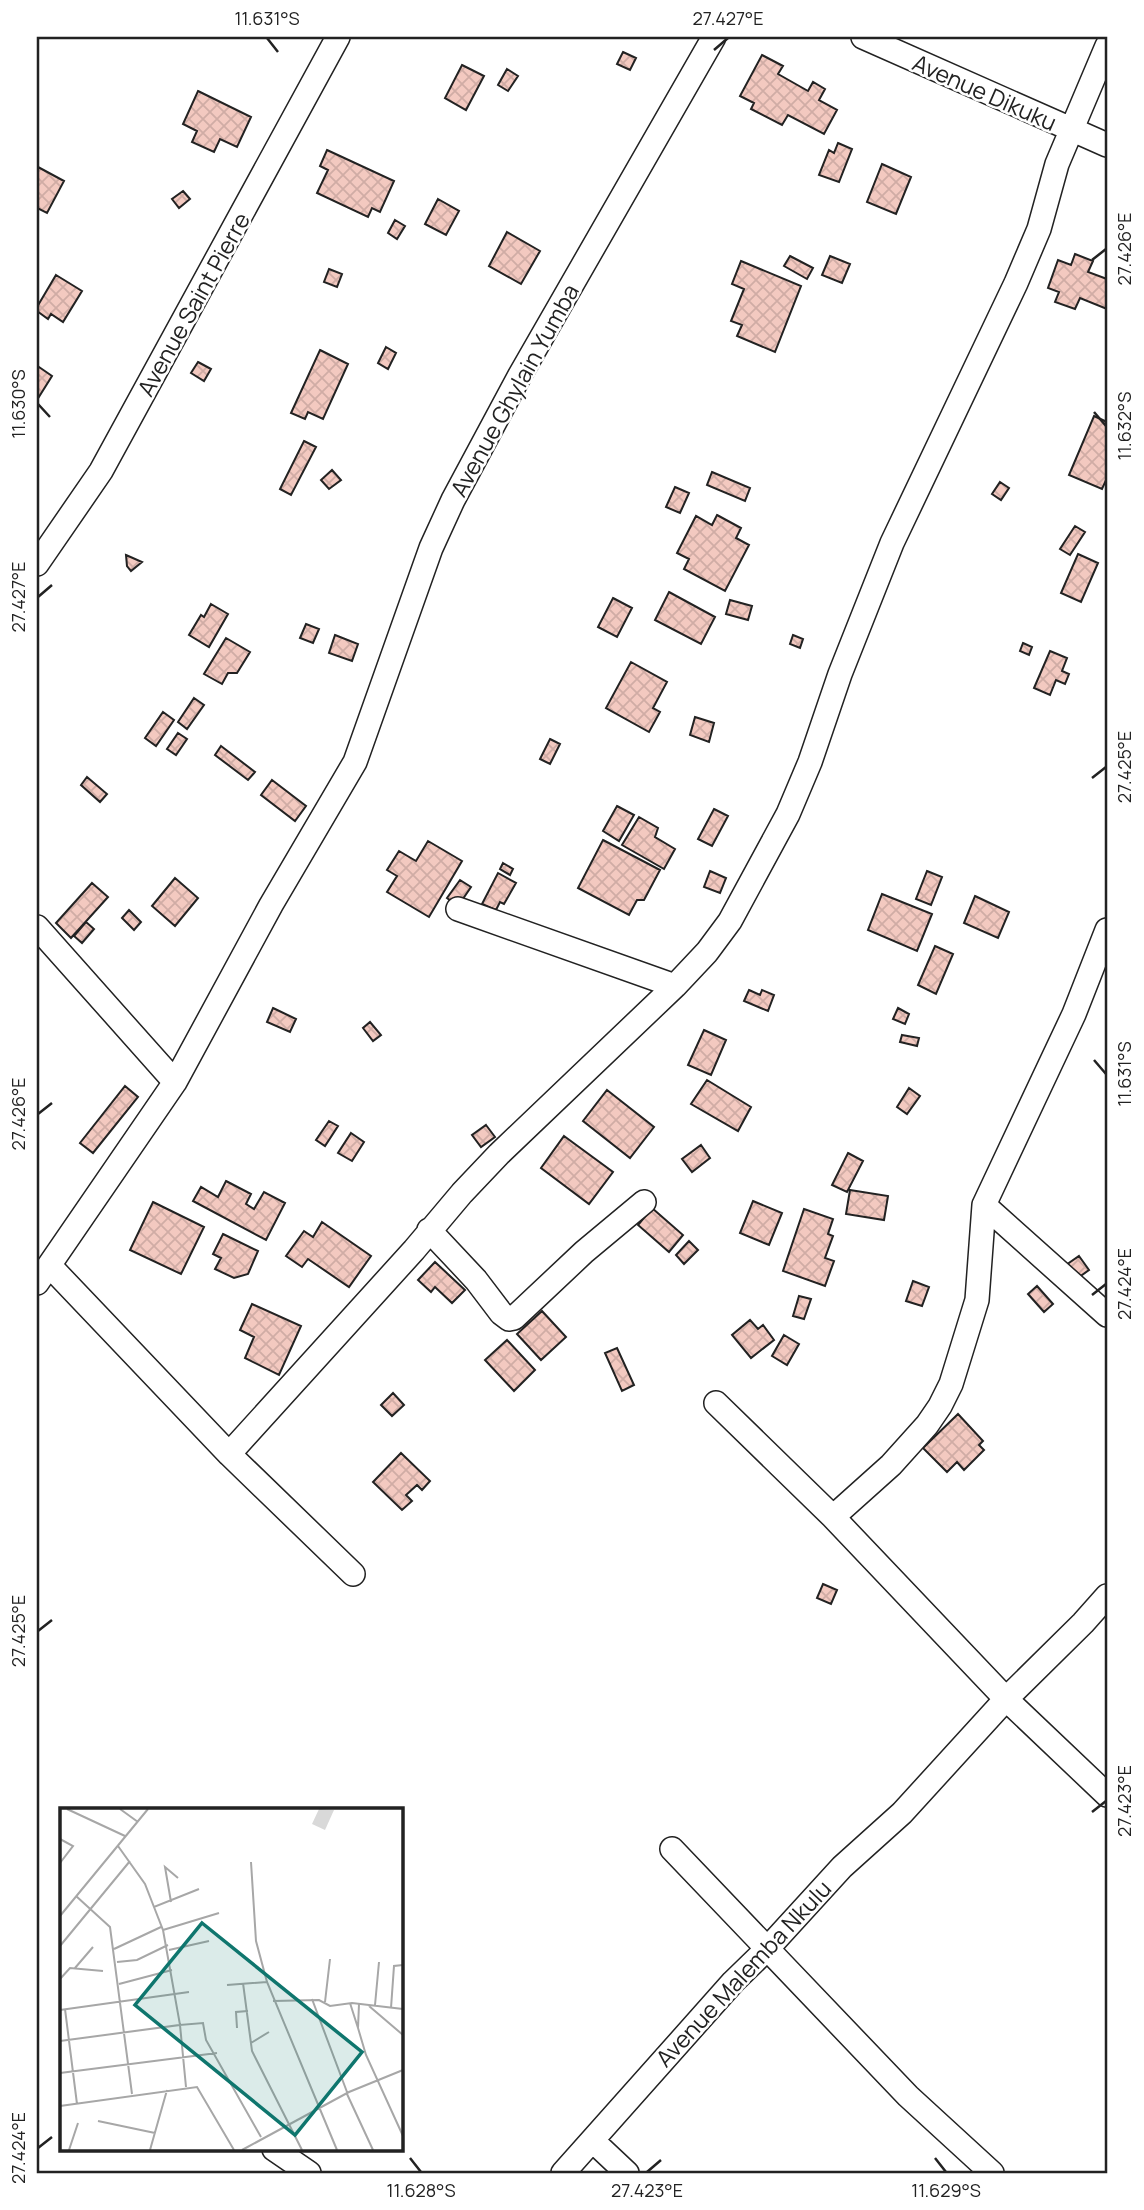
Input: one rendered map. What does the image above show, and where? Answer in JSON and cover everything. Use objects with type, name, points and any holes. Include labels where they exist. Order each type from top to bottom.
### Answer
[{"type":"street","name":"Avenue Saint Pierre","points":[[37,564],[102,471],[338,37]]},
{"type":"street","name":"Avenue Ghylain Yumba","points":[[43,1275],[175,1082],[271,905],[355,762],[427,558],[453,500],[526,363],[713,37]]},
{"type":"street","name":"Avenue Dikuku","points":[[863,37],[1107,145]]},
{"type":"street","points":[[229,1454],[499,1154],[675,986],[707,952],[730,921],[788,814],[892,543],[1039,229],[1057,164],[1107,46]]},
{"type":"street","points":[[458,908],[675,986]]},
{"type":"street","points":[[37,927],[175,1082]]},
{"type":"street","points":[[833,1517],[907,1449],[940,1406],[951,1384],[977,1300],[984,1205],[1074,1014],[1107,930]]},
{"type":"street","points":[[429,1230],[509,1319],[514,1318],[584,1252],[644,1202]]},
{"type":"street","points":[[984,1205],[1107,1315]]},
{"type":"street","points":[[43,1275],[353,1574]]},
{"type":"street","points":[[716,1403],[833,1517],[1006,1699],[1107,1795]]},
{"type":"street","name":"Avenue Malemba Nkulu","points":[[563,2173],[733,1982],[842,1867],[902,1813],[1006,1699],[1107,1596]]},
{"type":"street","points":[[672,1849],[908,2096],[992,2173]]},
{"type":"street","points":[[593,2141],[627,2173]]},
{"type":"street","points":[[275,2150],[309,2173]]},
{"type":"building","points":[[623,52],[636,58],[630,70],[617,64]]},
{"type":"building","points":[[762,55],[783,66],[778,74],[808,91],[813,82],[825,89],[819,100],[837,110],[824,134],[788,115],[782,125],[751,109],[754,103],[740,96]]},
{"type":"building","points":[[462,65],[484,76],[466,110],[445,98]]},
{"type":"building","points":[[507,69],[518,76],[508,91],[498,85]]},
{"type":"building","points":[[198,91],[251,117],[237,147],[220,139],[214,152],[192,142],[197,131],[183,124]]},
{"type":"building","points":[[838,143],[852,149],[839,182],[819,175],[829,150],[834,153]]},
{"type":"building","points":[[327,150],[394,181],[380,212],[372,208],[368,217],[317,193],[328,170],[320,166]]},
{"type":"building","points":[[882,164],[911,177],[896,214],[867,202]]},
{"type":"building","points":[[38,167],[64,181],[47,213],[37,208]]},
{"type":"building","points":[[183,191],[190,199],[179,208],[172,199]]},
{"type":"building","points":[[438,199],[459,211],[446,235],[425,224]]},
{"type":"building","points":[[395,220],[405,226],[397,239],[388,233]]},
{"type":"building","points":[[507,232],[540,251],[521,284],[489,266]]},
{"type":"building","points":[[1075,254],[1093,261],[1088,272],[1107,279],[1107,309],[1080,298],[1075,309],[1055,302],[1059,292],[1048,288],[1058,260],[1071,265]]},
{"type":"building","points":[[790,256],[813,268],[807,279],[784,266]]},
{"type":"building","points":[[830,256],[850,264],[842,283],[822,275]]},
{"type":"building","points":[[741,261],[801,286],[775,352],[737,336],[742,325],[731,321],[744,289],[732,284]]},
{"type":"building","points":[[329,269],[342,274],[337,287],[324,282]]},
{"type":"building","points":[[56,275],[82,291],[63,322],[51,314],[48,319],[37,311]]},
{"type":"building","points":[[386,347],[396,353],[388,369],[378,363]]},
{"type":"building","points":[[320,350],[348,364],[323,419],[308,412],[305,419],[291,413]]},
{"type":"building","points":[[198,362],[211,369],[204,381],[191,373]]},
{"type":"building","points":[[39,367],[52,376],[37,400],[37,370]]},
{"type":"building","points":[[1094,416],[1107,422],[1107,478],[1102,489],[1069,475]]},
{"type":"building","points":[[304,441],[316,447],[291,495],[280,489]]},
{"type":"building","points":[[332,470],[341,480],[329,489],[321,480]]},
{"type":"building","points":[[712,472],[750,488],[745,501],[707,485]]},
{"type":"building","points":[[1000,482],[1009,488],[1001,500],[992,494]]},
{"type":"building","points":[[675,487],[689,493],[680,513],[666,507]]},
{"type":"building","points":[[717,515],[741,528],[736,538],[749,545],[725,591],[684,569],[689,559],[677,553],[696,516],[712,525]]},
{"type":"building","points":[[1075,526],[1085,532],[1070,555],[1060,549]]},
{"type":"building","points":[[1078,554],[1098,563],[1081,602],[1061,593]]},
{"type":"building","points":[[126,555],[142,562],[131,571],[127,566]]},
{"type":"building","points":[[669,592],[715,617],[701,644],[655,620]]},
{"type":"building","points":[[613,598],[632,608],[617,637],[598,627]]},
{"type":"building","points":[[730,600],[752,606],[748,620],[726,614]]},
{"type":"building","points":[[211,604],[228,614],[209,647],[189,635]]},
{"type":"building","points":[[306,624],[319,629],[313,643],[300,638]]},
{"type":"building","points":[[335,635],[358,644],[352,661],[329,653]]},
{"type":"building","points":[[793,635],[803,639],[800,648],[790,644]]},
{"type":"building","points":[[226,638],[250,652],[237,673],[228,673],[222,684],[204,674]]},
{"type":"building","points":[[1023,643],[1032,647],[1029,655],[1020,651]]},
{"type":"building","points":[[1050,651],[1067,658],[1062,671],[1069,674],[1065,684],[1056,680],[1050,695],[1034,688]]},
{"type":"building","points":[[631,662],[667,682],[653,708],[660,712],[649,732],[606,708]]},
{"type":"building","points":[[194,698],[204,705],[187,729],[178,722]]},
{"type":"building","points":[[163,712],[174,720],[156,746],[145,738]]},
{"type":"building","points":[[695,717],[714,723],[709,742],[690,735]]},
{"type":"building","points":[[178,733],[187,739],[176,755],[167,749]]},
{"type":"building","points":[[550,739],[560,744],[550,764],[540,759]]},
{"type":"building","points":[[221,746],[255,772],[248,780],[215,755]]},
{"type":"building","points":[[87,777],[107,794],[100,802],[81,785]]},
{"type":"building","points":[[272,780],[306,806],[295,821],[261,795]]},
{"type":"building","points":[[617,806],[634,815],[619,841],[603,831]]},
{"type":"building","points":[[714,809],[728,816],[712,846],[698,839]]},
{"type":"building","points":[[639,817],[658,828],[655,837],[675,849],[664,869],[622,845]]},
{"type":"building","points":[[603,840],[660,870],[644,900],[637,900],[629,915],[578,888]]},
{"type":"building","points":[[428,841],[462,861],[429,917],[387,892],[397,876],[387,870],[399,851],[416,861]]},
{"type":"building","points":[[503,863],[513,869],[510,875],[500,869]]},
{"type":"building","points":[[710,871],[726,878],[720,893],[704,887]]},
{"type":"building","points":[[927,871],[942,877],[931,905],[916,899]]},
{"type":"building","points":[[498,873],[516,883],[504,904],[500,902],[496,910],[482,904]]},
{"type":"building","points":[[175,878],[198,898],[175,926],[152,906]]},
{"type":"building","points":[[460,880],[471,887],[458,906],[447,898]]},
{"type":"building","points":[[92,883],[108,897],[71,938],[56,923]]},
{"type":"building","points":[[882,894],[932,914],[917,951],[868,930]]},
{"type":"building","points":[[975,896],[1009,912],[998,938],[964,923]]},
{"type":"building","points":[[129,910],[141,922],[134,930],[122,918]]},
{"type":"building","points":[[86,922],[94,929],[82,943],[74,936]]},
{"type":"building","points":[[935,946],[953,954],[936,994],[918,985]]},
{"type":"building","points":[[749,990],[760,995],[762,990],[774,995],[768,1011],[744,1001]]},
{"type":"building","points":[[273,1008],[296,1019],[290,1032],[267,1022]]},
{"type":"building","points":[[898,1008],[909,1014],[905,1024],[893,1019]]},
{"type":"building","points":[[370,1022],[381,1035],[373,1041],[363,1028]]},
{"type":"building","points":[[704,1030],[726,1040],[711,1075],[688,1065]]},
{"type":"building","points":[[902,1035],[919,1038],[917,1046],[900,1042]]},
{"type":"building","points":[[707,1080],[751,1107],[738,1131],[691,1104]]},
{"type":"building","points":[[125,1086],[138,1097],[93,1153],[80,1143]]},
{"type":"building","points":[[909,1088],[920,1096],[907,1114],[897,1107]]},
{"type":"building","points":[[607,1090],[654,1127],[630,1158],[583,1121]]},
{"type":"building","points":[[329,1121],[338,1126],[325,1146],[316,1140]]},
{"type":"building","points":[[486,1125],[495,1137],[481,1147],[472,1135]]},
{"type":"building","points":[[351,1133],[364,1142],[352,1161],[338,1153]]},
{"type":"building","points":[[564,1136],[613,1172],[589,1204],[541,1168]]},
{"type":"building","points":[[701,1145],[710,1158],[692,1172],[682,1159]]},
{"type":"building","points":[[848,1153],[863,1161],[847,1192],[832,1185]]},
{"type":"building","points":[[226,1181],[251,1194],[246,1204],[254,1209],[264,1192],[285,1203],[266,1240],[193,1201],[201,1187],[218,1197]]},
{"type":"building","points":[[850,1190],[888,1196],[884,1220],[846,1214]]},
{"type":"building","points":[[753,1201],[782,1213],[769,1245],[740,1233]]},
{"type":"building","points":[[153,1202],[204,1227],[181,1274],[130,1250]]},
{"type":"building","points":[[652,1208],[683,1235],[669,1252],[638,1225]]},
{"type":"building","points":[[804,1209],[833,1219],[828,1234],[833,1236],[825,1258],[834,1261],[825,1286],[783,1271]]},
{"type":"building","points":[[322,1222],[371,1256],[349,1287],[308,1259],[302,1267],[286,1256],[304,1231],[313,1237]]},
{"type":"building","points":[[223,1234],[258,1251],[248,1274],[234,1278],[215,1269],[221,1258],[213,1254]]},
{"type":"building","points":[[689,1241],[698,1250],[684,1264],[676,1255]]},
{"type":"building","points":[[1079,1256],[1089,1270],[1075,1280],[1066,1265]]},
{"type":"building","points":[[435,1262],[465,1290],[452,1303],[435,1287],[431,1292],[418,1280]]},
{"type":"building","points":[[913,1281],[929,1287],[922,1306],[906,1301]]},
{"type":"building","points":[[1037,1286],[1053,1304],[1044,1312],[1028,1294]]},
{"type":"building","points":[[799,1296],[811,1299],[804,1319],[793,1316]]},
{"type":"building","points":[[252,1304],[301,1326],[279,1375],[245,1358],[254,1337],[240,1330]]},
{"type":"building","points":[[542,1311],[566,1337],[541,1360],[517,1334]]},
{"type":"building","points":[[750,1320],[758,1329],[763,1325],[774,1340],[751,1358],[732,1335]]},
{"type":"building","points":[[784,1335],[799,1344],[787,1365],[772,1356]]},
{"type":"building","points":[[507,1340],[535,1370],[514,1391],[485,1360]]},
{"type":"building","points":[[617,1348],[634,1385],[622,1391],[605,1353]]},
{"type":"building","points":[[393,1393],[404,1405],[392,1416],[381,1405]]},
{"type":"building","points":[[958,1414],[983,1441],[979,1445],[984,1450],[964,1470],[957,1462],[947,1472],[923,1448]]},
{"type":"building","points":[[401,1453],[430,1481],[422,1490],[417,1485],[406,1495],[412,1501],[402,1510],[373,1482]]},
{"type":"building","points":[[823,1584],[837,1590],[831,1604],[817,1598]]}]
